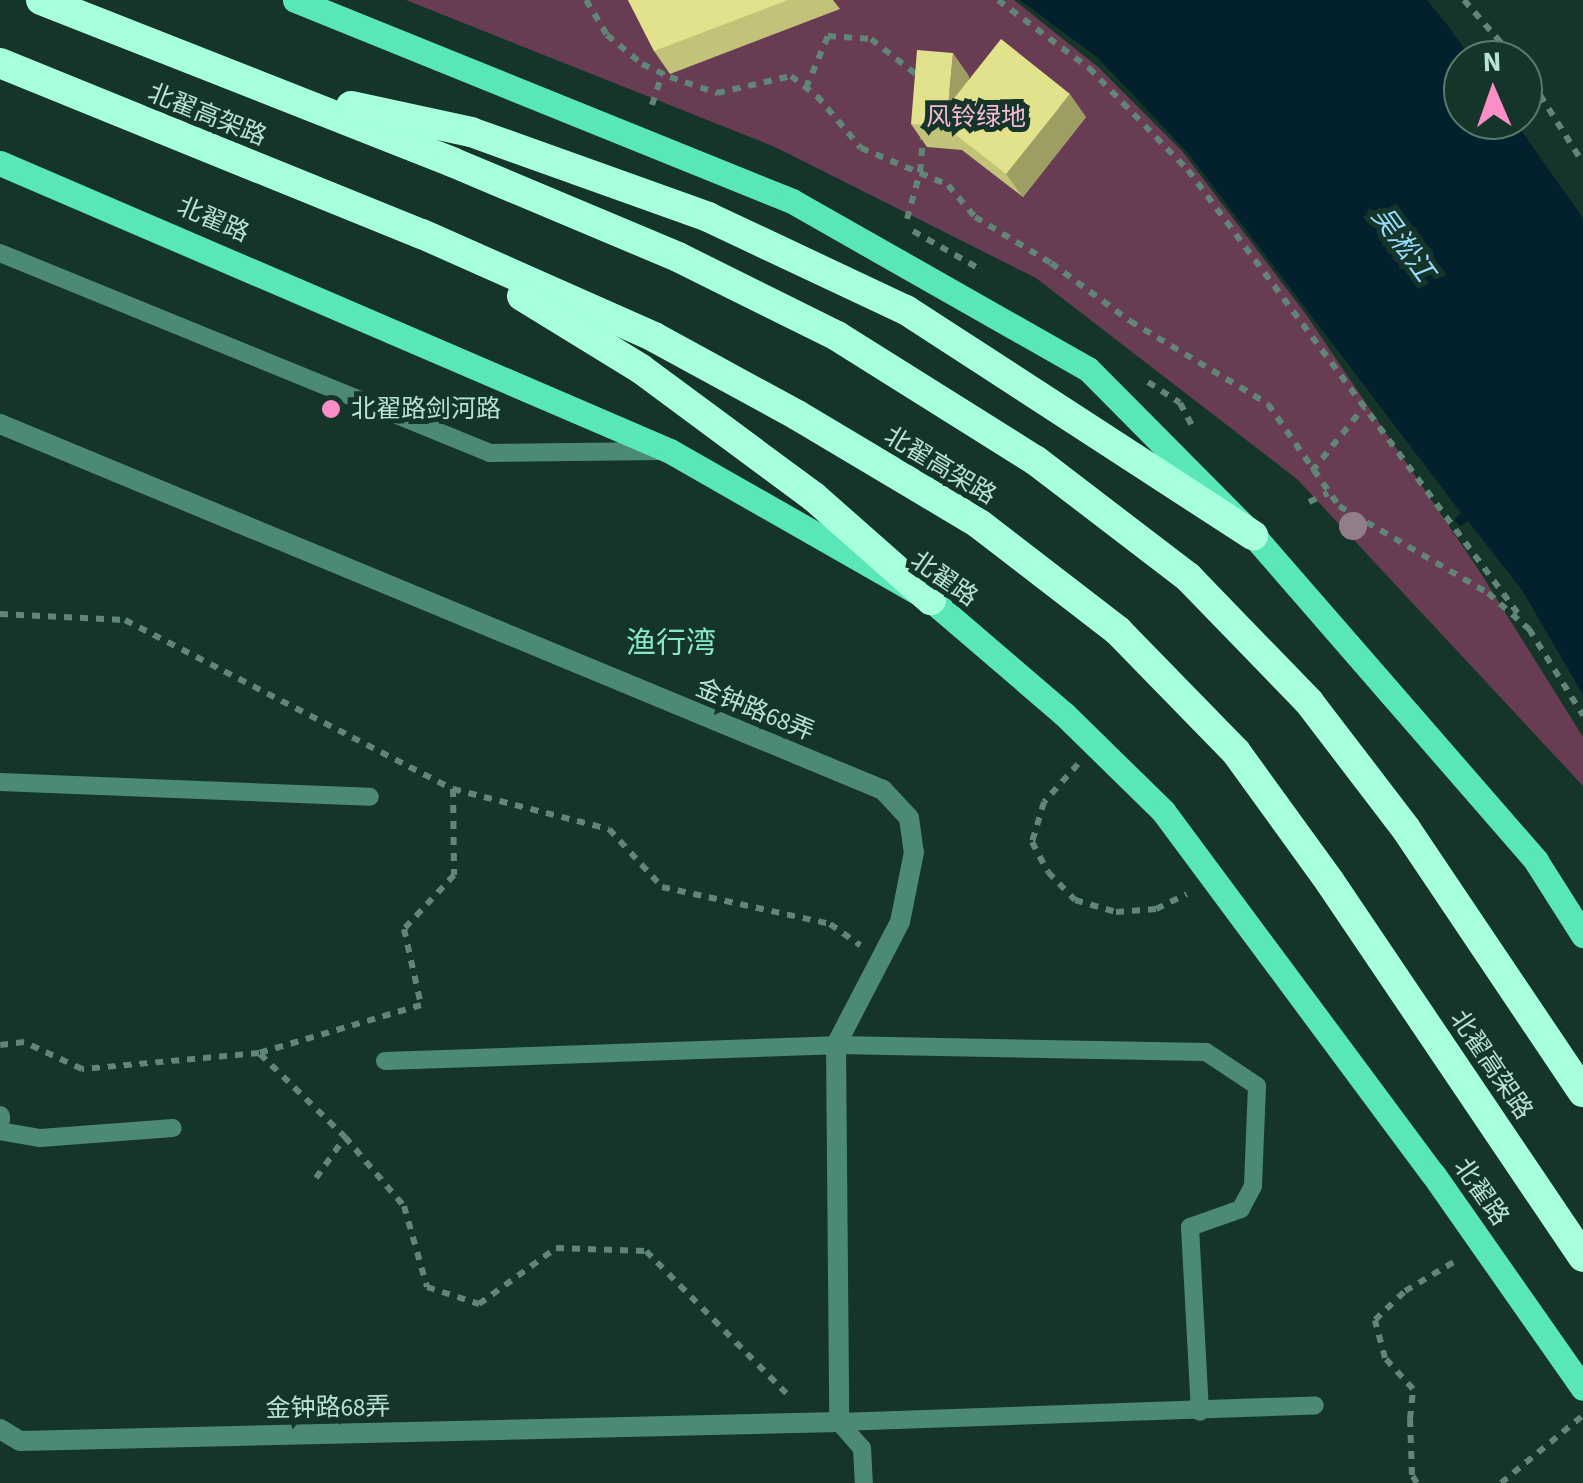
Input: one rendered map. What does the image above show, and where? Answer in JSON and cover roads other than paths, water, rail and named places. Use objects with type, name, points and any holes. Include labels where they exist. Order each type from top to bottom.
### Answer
[{"type":"highway","name":"北翟高架路","points":[[42,0],[678,257],[837,336],[1036,460],[1188,576],[1309,702],[1406,829],[1583,1092]]},
{"type":"highway","name":"北翟高架路","points":[[0,63],[422,234],[654,337],[797,415],[978,522],[1118,631],[1236,752],[1427,1023],[1583,1257]]},
{"type":"highway","points":[[261,87],[472,132],[708,218],[906,310],[1253,535]]},
{"type":"highway","points":[[422,234],[641,368],[814,497],[931,600]]},
{"type":"main road","points":[[294,0],[792,201],[1088,369],[1253,535],[1536,861],[1583,935]]},
{"type":"main road","name":"北翟路","points":[[0,163],[670,451],[931,600],[1064,714],[1094,748],[1162,811],[1583,1388]]},
{"type":"street","name":"金钟路68弄","points":[[0,424],[883,790],[909,818],[914,852],[900,922],[836,1045],[840,1422],[20,1440],[0,1429]]},
{"type":"lane","points":[[0,253],[490,453],[670,451]]},
{"type":"lane","points":[[0,782],[370,797]]},
{"type":"lane","points":[[386,1061],[836,1045],[1206,1052],[1257,1086],[1253,1186],[1241,1209],[1190,1227],[1200,1412]]},
{"type":"lane","points":[[0,1131],[40,1138],[174,1128]]},
{"type":"lane","points":[[840,1422],[1315,1405]]},
{"type":"lane","name":"金钟路68弄","points":[[840,1422],[862,1448],[864,1483]]},
{"type":"water","name":"吴淞江","points":[[1020,0],[1427,0],[1449,27],[1458,40],[1443,40],[1443,140],[1528,140],[1583,218],[1583,695],[1522,590],[1468,521],[1460,526],[1454,520],[1461,513],[1187,152],[1098,58]]},
{"type":"place","name":"北翟路剑河路","points":[[331,409]]},
{"type":"district","name":"渔行湾","points":[[671,644]]},
{"type":"park label","name":"风铃绿地","points":[[976,117]]}]
